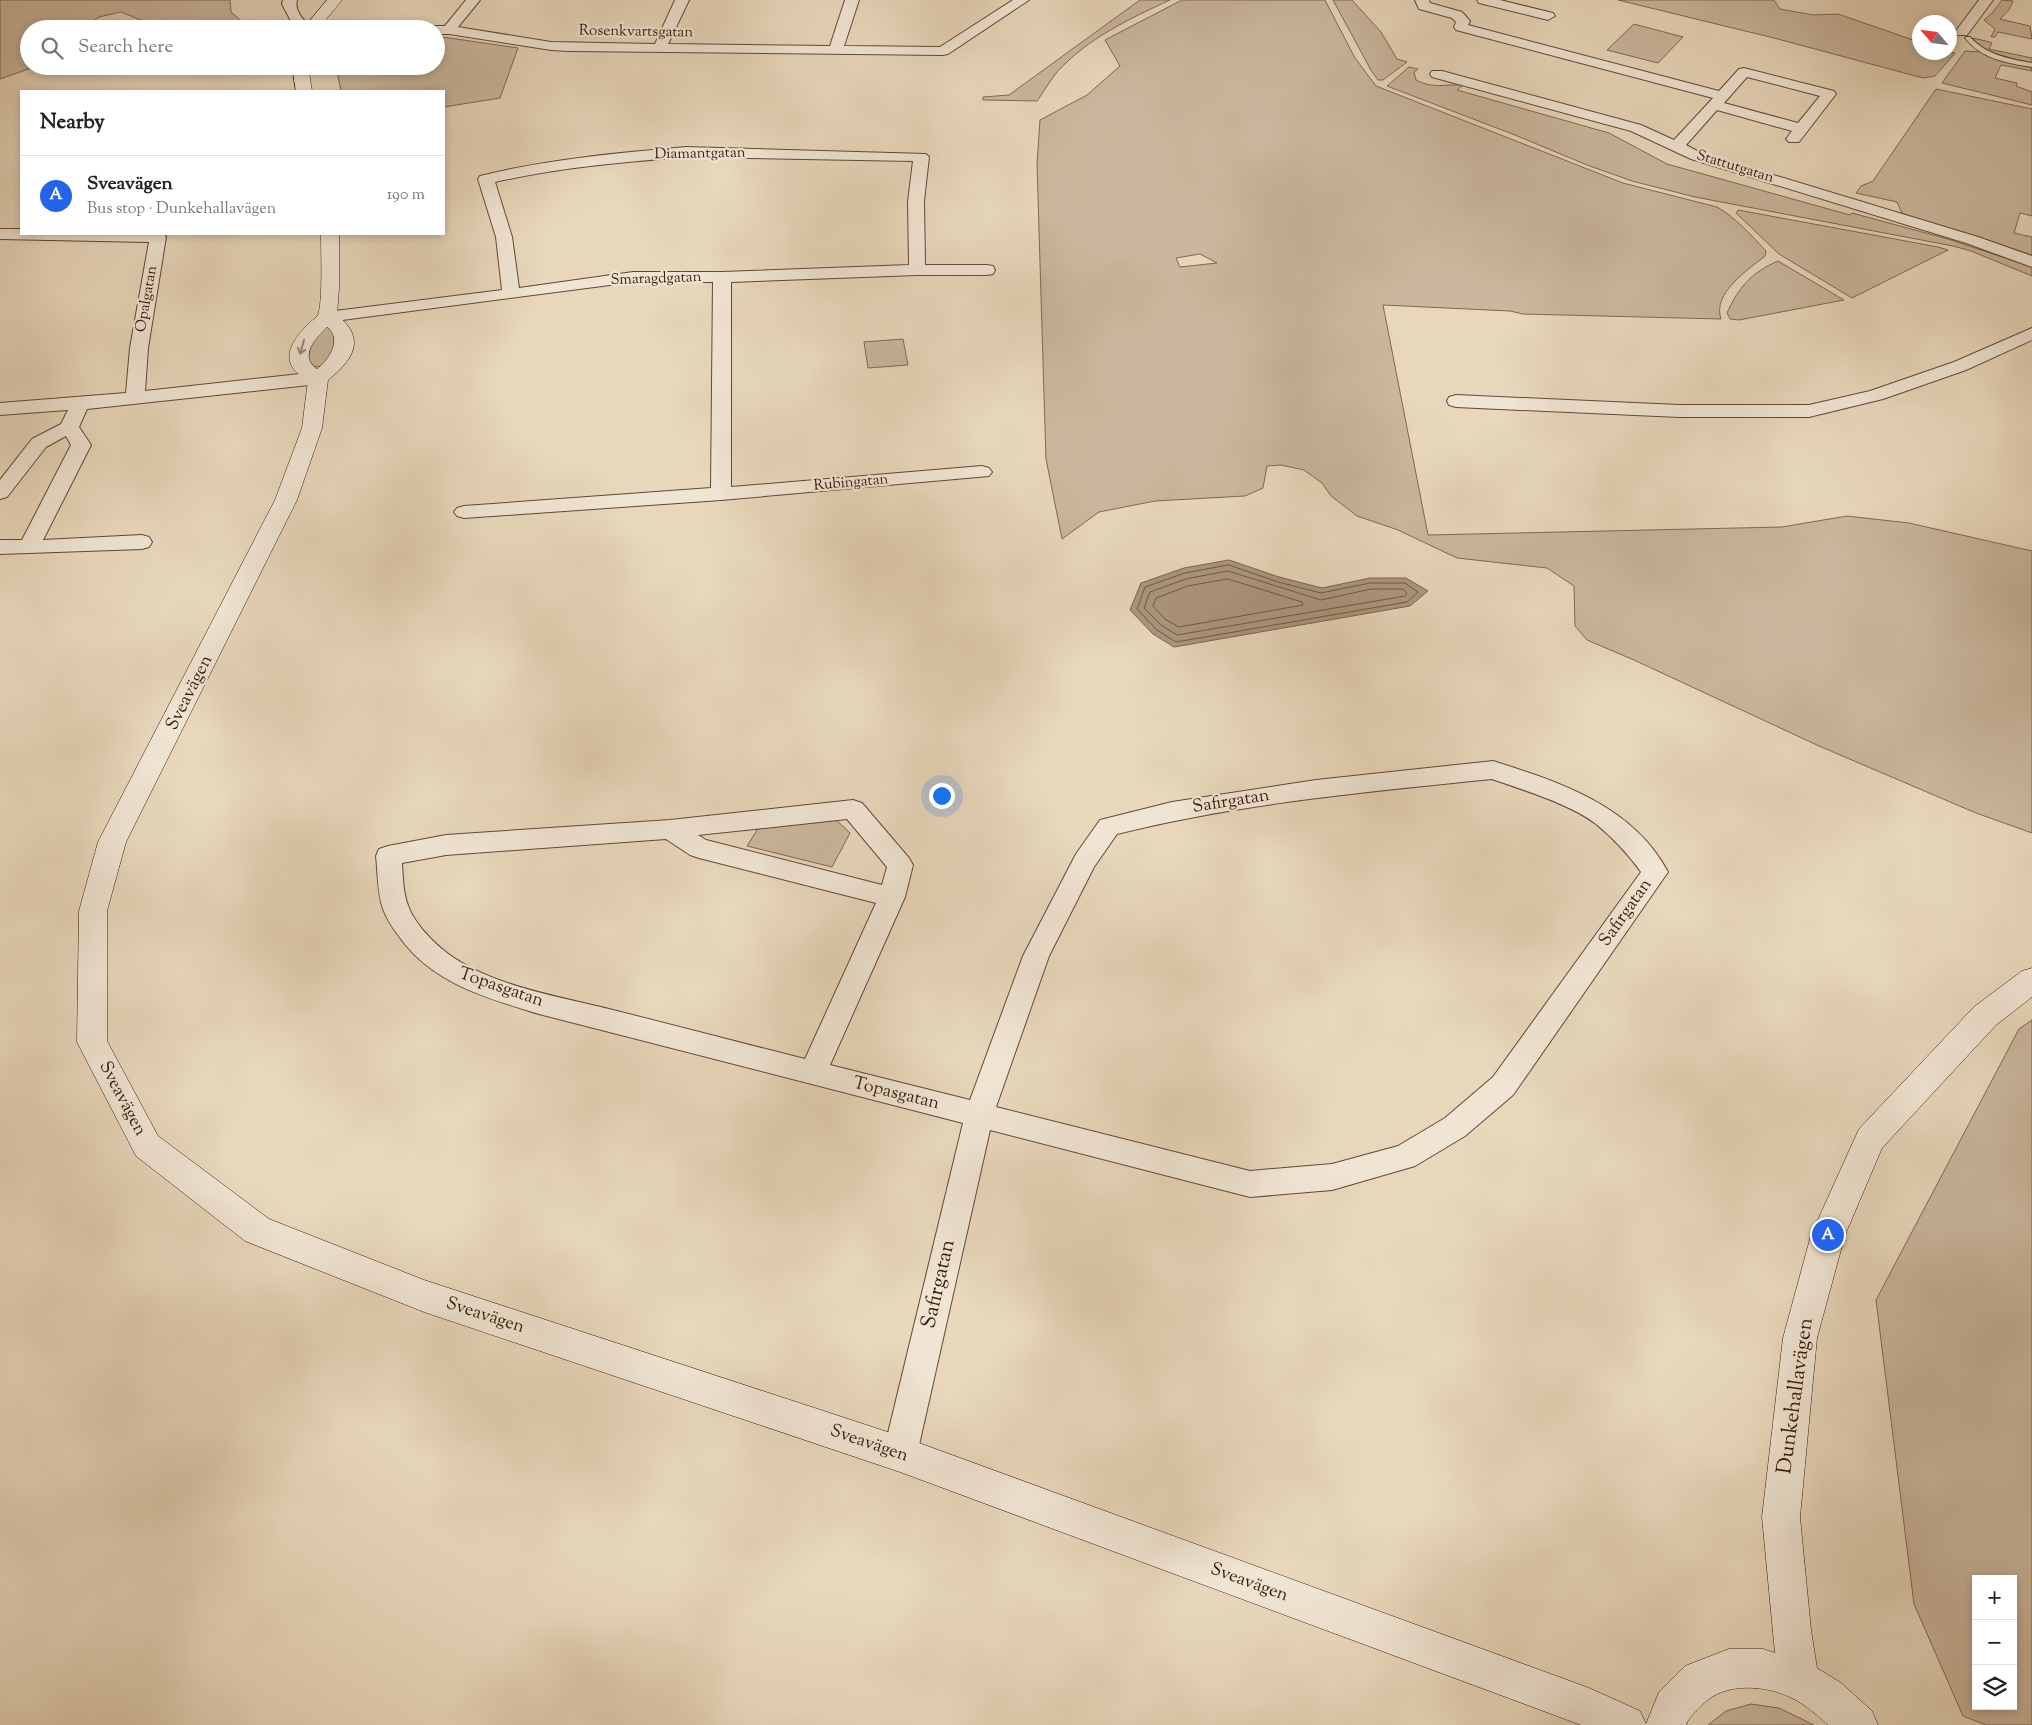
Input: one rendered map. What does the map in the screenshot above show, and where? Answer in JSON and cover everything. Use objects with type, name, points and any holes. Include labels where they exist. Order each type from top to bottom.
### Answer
[{"type":"street","points":[[290,0],[289,4],[296,20]]},
{"type":"street","points":[[318,20],[335,0]]},
{"type":"street","points":[[445,28],[473,0]]},
{"type":"street","points":[[659,48],[682,0]]},
{"type":"street","points":[[836,49],[852,0]]},
{"type":"street","name":"Rosenkvartsgatan","points":[[445,30],[551,46],[943,51],[1022,0]]},
{"type":"street","points":[[1422,0],[1424,6],[1457,15],[1463,21],[1461,27],[1718,100],[1798,134],[1829,94],[1744,72]]},
{"type":"street","points":[[1484,0],[1548,16]]},
{"type":"street","points":[[1965,35],[1986,0]]},
{"type":"street","points":[[1519,42],[1560,5]]},
{"type":"street","points":[[1676,147],[1755,59]]},
{"type":"street","name":"Stattutgatan","points":[[1437,74],[1636,128],[1696,156],[1972,240],[2032,262]]},
{"type":"street","points":[[301,75],[304,90]]},
{"type":"street","name":"Diamantgatan","points":[[511,294],[504,237],[486,179],[533,169],[601,159],[686,152],[921,158],[916,202],[917,270]]},
{"type":"street","name":"Opalgatan","points":[[0,234],[20,234]]},
{"type":"street","name":"Opalgatan","points":[[53,235],[158,237],[139,348],[135,398]]},
{"type":"street","points":[[318,378],[303,368],[299,358],[303,340],[311,330],[327,317],[330,288],[330,235]]},
{"type":"street","name":"Smaragdgatan","points":[[327,317],[634,277],[722,277],[917,270],[987,270]]},
{"type":"street","points":[[721,494],[722,277]]},
{"type":"street","points":[[0,409],[80,404],[318,378],[336,364],[342,354],[344,336],[341,328],[327,317]]},
{"type":"street","points":[[1456,401],[1679,411],[1809,411],[1876,395],[1960,366],[2032,332]]},
{"type":"street","name":"Sveavägen","points":[[318,378],[312,428],[286,500],[112,842],[92,912],[92,1042],[147,1146],[257,1230],[424,1296],[900,1454],[1590,1708],[1626,1725]]},
{"type":"street","points":[[0,493],[39,443],[69,427],[80,404]]},
{"type":"street","points":[[28,547],[80,445],[69,427]]},
{"type":"street","name":"Rubingatan","points":[[464,512],[721,494],[982,472]]},
{"type":"street","points":[[0,547],[142,542]]},
{"type":"street","name":"Safirgatan","points":[[900,1454],[979,1114],[1036,956],[1085,861],[1109,827],[1172,811],[1316,789],[1493,770],[1563,795],[1603,816],[1634,844],[1655,872],[1502,1086],[1455,1127],[1405,1157],[1332,1177],[1250,1184],[979,1114]]},
{"type":"street","name":"Topasgatan","points":[[812,1074],[892,897],[900,865],[853,809],[670,829],[446,845],[388,856],[396,909],[414,938],[432,958],[455,974],[539,1002],[812,1074],[979,1114]]},
{"type":"street","points":[[670,829],[699,848],[892,897]]},
{"type":"street","name":"Dunkehallavägen","points":[[1799,1680],[1791,1630],[1781,1517],[1800,1338],[1828,1235],[1870,1139],[1985,1016],[2032,980]]},
{"type":"street","points":[[1666,1725],[1673,1706],[1699,1680],[1729,1669],[1764,1669],[1799,1680],[1827,1697],[1858,1725]]},
{"type":"lane","points":[[1965,35],[1972,45],[1982,51],[2032,65]]},
{"type":"shaded area","points":[[0,0],[230,0],[231,12],[240,20],[141,20],[121,12],[99,17],[95,20],[20,20],[20,72],[0,79]]},
{"type":"shaded area","points":[[1140,0],[1170,0],[1124,22],[1082,49],[1057,72],[1037,101],[983,100],[983,97],[1009,95]]},
{"type":"shaded area","points":[[1182,0],[1325,0],[1355,58],[1376,86],[1623,183],[1717,207],[1737,221],[1766,251],[1765,256],[1741,275],[1726,291],[1720,309],[1721,319],[1523,314],[1510,311],[1383,305],[1428,535],[1782,527],[1847,516],[1909,523],[2032,551],[2032,833],[1976,813],[1819,746],[1587,640],[1575,626],[1574,586],[1547,568],[1457,558],[1398,530],[1357,516],[1331,496],[1322,483],[1304,470],[1281,465],[1267,466],[1263,488],[1245,496],[1155,501],[1099,512],[1062,539],[1046,459],[1037,164],[1040,120],[1087,95],[1120,66],[1105,40]],"holes":[[[1200,254],[1217,263],[1180,267],[1176,258]]]},
{"type":"shaded area","points":[[1333,0],[1352,0],[1381,32],[1397,59],[1407,62],[1383,80],[1378,80]]},
{"type":"shaded area","points":[[1618,0],[1774,0],[1780,9],[1813,15],[1838,14],[1912,40],[1912,60],[1949,60],[1935,76],[1923,78],[1774,38]]},
{"type":"shaded area","points":[[2002,0],[2013,1],[2009,10],[2000,19],[2030,26],[2032,39],[1998,32],[1995,37],[1991,37],[1995,29],[1984,20]]},
{"type":"shaded area","points":[[1634,24],[1683,37],[1658,63],[1607,50]]},
{"type":"shaded area","points":[[445,37],[518,48],[500,98],[445,107],[445,90],[341,90],[338,75],[445,75]]},
{"type":"shaded area","points":[[1973,38],[1992,43],[1989,49],[2032,58],[2032,64],[1983,50],[1972,40]]},
{"type":"shaded area","points":[[1965,51],[1981,52],[2031,67],[2032,71],[2001,65],[1995,78],[2017,83],[2016,86],[2032,92],[2032,105],[1942,83]]},
{"type":"shaded area","points":[[1409,67],[1418,69],[1414,72],[1416,80],[1422,83],[1463,85],[1457,90],[1609,133],[1667,164],[1850,215],[1852,213],[1948,239],[2032,267],[2032,276],[1971,251],[1953,246],[1695,197],[1632,181],[1387,86]]},
{"type":"shaded area","points":[[1936,89],[2032,109],[2032,216],[2020,213],[2014,233],[2032,237],[2032,255],[1913,218],[1902,213],[1897,202],[1856,193],[1861,186],[1873,181]]},
{"type":"shaded area","points":[[1738,210],[1948,250],[1852,298],[1779,254],[1736,213]]},
{"type":"shaded area","points":[[1778,261],[1844,300],[1739,320],[1730,319],[1727,313],[1741,288],[1761,270]]},
{"type":"shaded area","points":[[326,327],[335,333],[333,357],[324,366],[315,367],[308,361],[312,337]]},
{"type":"shaded area","points":[[903,339],[908,365],[868,368],[864,342]]},
{"type":"shaded area","points":[[833,817],[850,833],[832,867],[747,846],[760,825]]},
{"type":"shaded area","points":[[2032,1020],[2032,1725],[1986,1725],[1963,1716],[1914,1604],[1876,1300],[2019,1029]]},
{"type":"shaded area","points":[[1751,1704],[1779,1708],[1814,1725],[1708,1725],[1726,1711]]},
{"type":"water","points":[[1229,560],[1279,577],[1322,588],[1370,578],[1406,578],[1428,591],[1410,606],[1174,647],[1153,634],[1130,610],[1141,583],[1184,568]]},
{"type":"place","name":"Sveavägen","points":[[1828,1235]]}]
